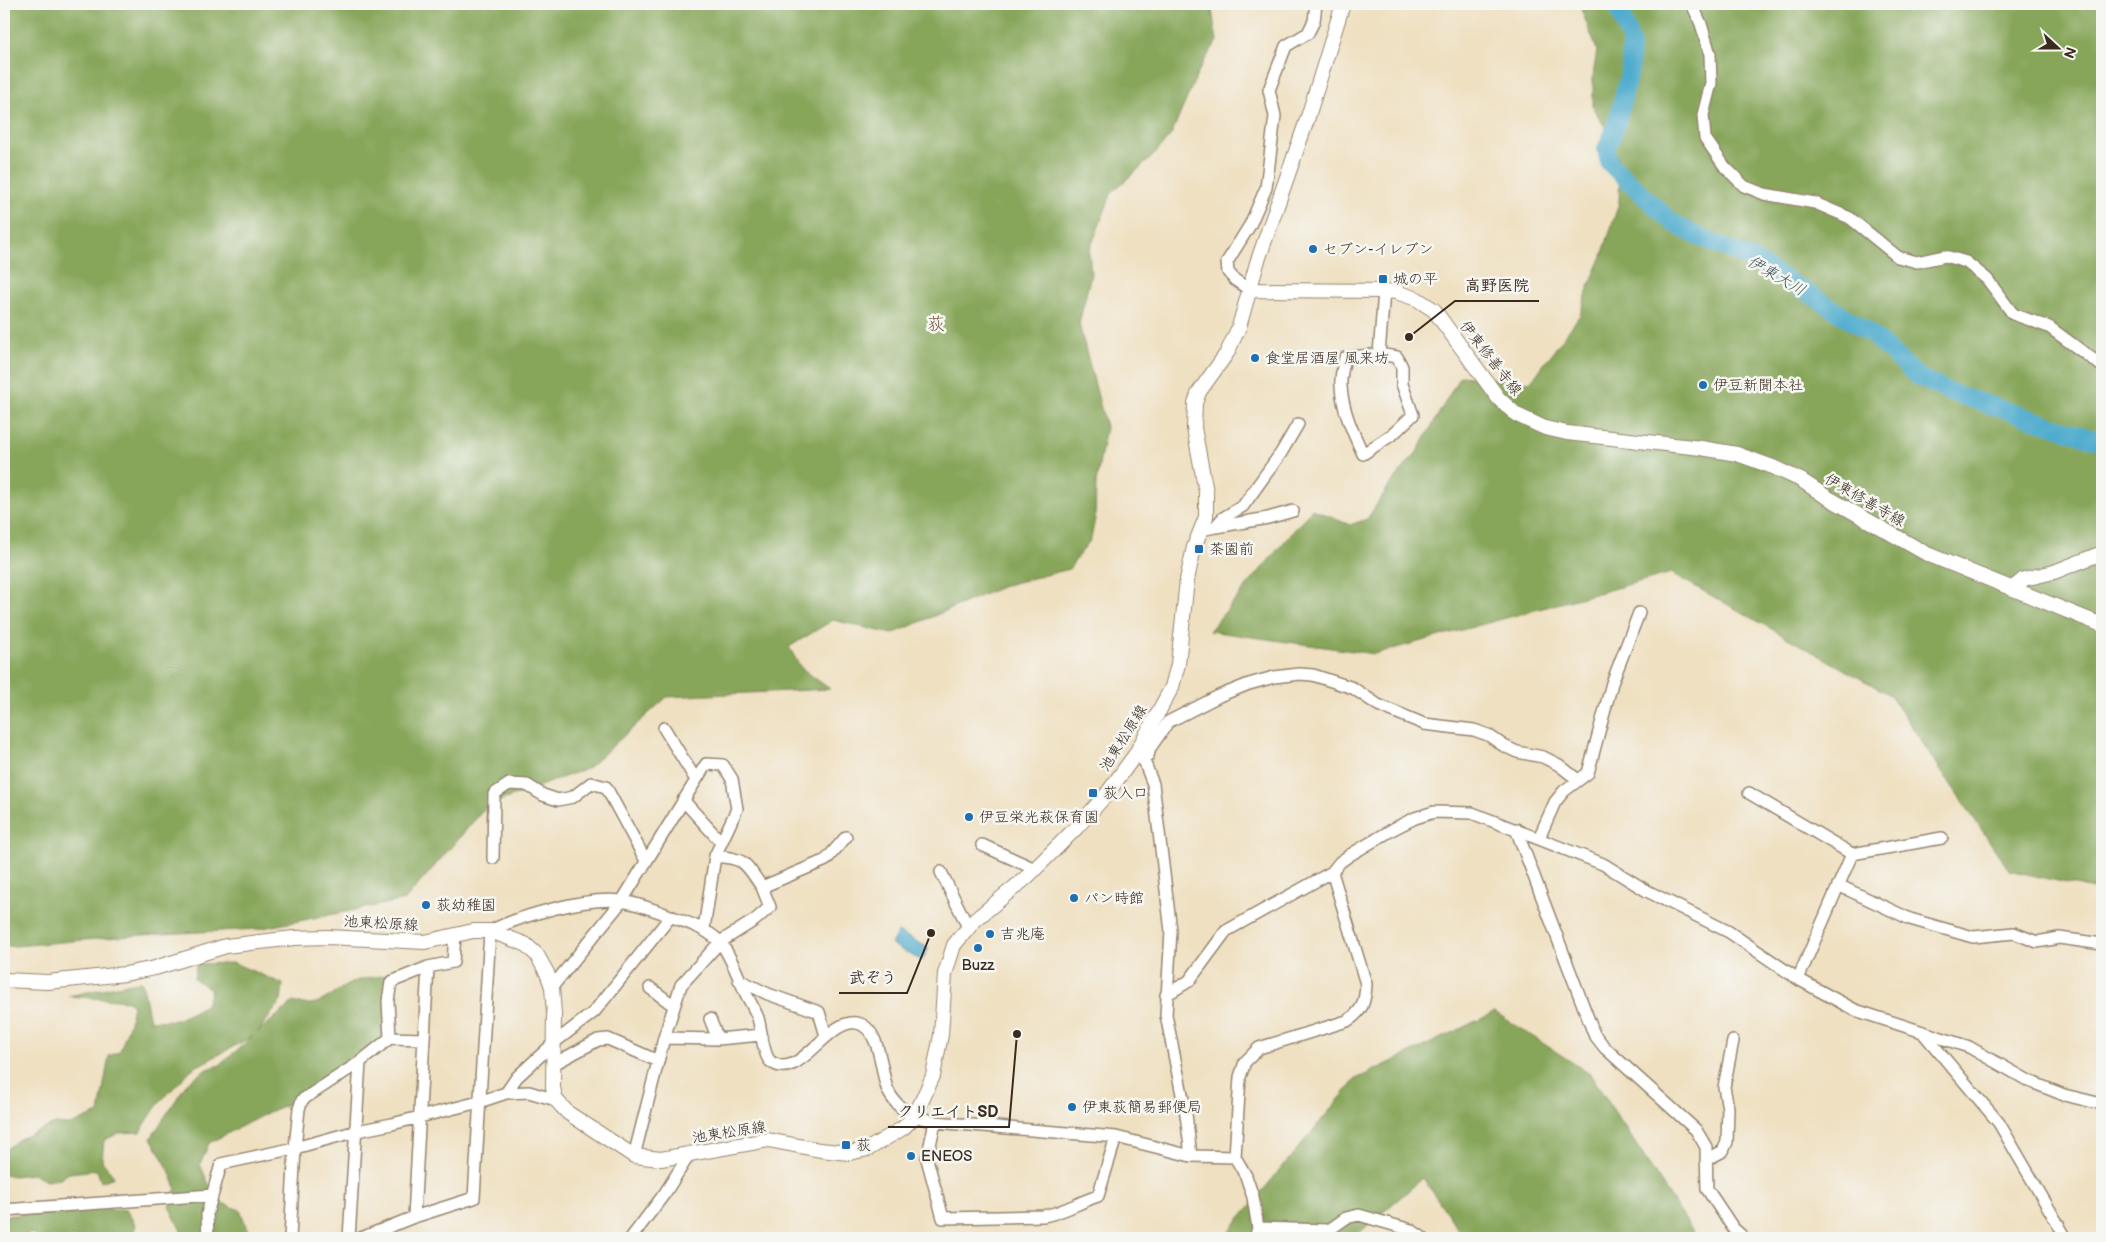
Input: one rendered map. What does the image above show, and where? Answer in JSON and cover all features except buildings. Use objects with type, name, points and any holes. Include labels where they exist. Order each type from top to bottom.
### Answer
[{"type":"main road","points":[[1250,290],[1257,262],[1307,120],[1343,4]]},
{"type":"main road","name":"伊東修善寺線","points":[[1250,290],[1384,291],[1396,292],[1417,298],[1434,310],[1499,399],[1517,415],[1545,428],[1567,433],[1701,448],[1737,454],[1802,480],[1825,496],[1927,554],[2102,625]]},
{"type":"main road","name":"池東松原線","points":[[4,980],[48,982],[125,974],[156,968],[226,946],[294,938],[328,937],[425,942],[474,931],[490,931],[525,944],[544,964],[552,987],[555,1042],[553,1088],[556,1100],[568,1113],[634,1156],[661,1159],[689,1155],[725,1146],[768,1140],[827,1152],[849,1153],[868,1148],[889,1137],[903,1128],[915,1116],[934,1068],[941,1035],[945,974],[954,945],[968,927],[1035,869],[1106,795],[1135,755],[1172,687],[1178,664],[1187,580],[1194,548],[1206,517],[1206,492],[1194,428],[1195,403],[1199,392],[1227,353],[1239,327],[1250,290]]},
{"type":"main road","points":[[2012,588],[2024,580],[2054,572],[2102,553]]},
{"type":"street","points":[[1250,290],[1235,280],[1228,272],[1227,262],[1250,225],[1266,188],[1274,116],[1269,90],[1286,46],[1308,33],[1314,21],[1316,4]]},
{"type":"street","points":[[1692,4],[1701,24],[1710,54],[1711,83],[1703,115],[1705,138],[1725,167],[1744,186],[1764,194],[1816,203],[1850,218],[1898,257],[1917,262],[1945,256],[1966,262],[1987,279],[2013,314],[2048,327],[2102,366]]},
{"type":"street","points":[[1379,354],[1384,291]]},
{"type":"street","points":[[1379,354],[1397,357],[1402,367],[1402,384],[1413,415],[1393,434],[1363,454],[1343,404],[1340,384],[1345,358],[1379,354]]},
{"type":"street","points":[[1215,527],[1224,518],[1243,506],[1298,424]]},
{"type":"street","points":[[1201,530],[1268,518],[1293,511]]},
{"type":"street","points":[[1539,838],[1555,802],[1564,790],[1588,773],[1612,683],[1639,613]]},
{"type":"street","points":[[1135,755],[1148,756],[1164,725],[1219,696],[1249,684],[1274,677],[1299,674],[1313,675],[1353,688],[1378,706],[1424,724],[1474,730],[1488,735],[1517,752],[1543,757],[1559,765],[1578,780]]},
{"type":"street","points":[[664,728],[696,780]]},
{"type":"street","points":[[1135,755],[1144,761],[1153,784],[1171,931],[1166,1015],[1186,1114],[1191,1156]]},
{"type":"street","points":[[552,987],[622,901],[706,764],[723,765],[732,779],[737,809],[715,856],[704,929]]},
{"type":"street","points":[[493,858],[494,794],[509,784],[527,785],[543,795],[558,800],[572,797],[591,784],[606,787],[646,861]]},
{"type":"street","points":[[1749,794],[1852,854],[1942,838]]},
{"type":"street","points":[[683,800],[721,842]]},
{"type":"street","points":[[1166,995],[1189,981],[1226,931],[1332,872],[1345,859],[1395,828],[1415,818],[1434,812],[1472,813],[1603,864],[1647,891],[1729,932],[1798,979],[1855,1010],[1924,1034],[1969,1047],[2029,1082],[2064,1096],[2102,1104]]},
{"type":"street","points":[[1516,829],[1594,1034],[1604,1048],[1696,1130],[1706,1147],[1707,1189],[1733,1228],[1744,1238]]},
{"type":"street","points":[[762,887],[826,860],[846,837]]},
{"type":"street","points":[[982,845],[1035,869]]},
{"type":"street","points":[[1798,979],[1852,854]]},
{"type":"street","points":[[634,1156],[673,1005],[681,985],[720,942],[755,920],[770,907],[762,887],[744,862],[737,858],[715,856]]},
{"type":"street","points":[[941,872],[968,927]]},
{"type":"street","points":[[1332,872],[1366,984],[1365,999],[1358,1014],[1347,1021],[1259,1048],[1245,1062],[1240,1077],[1235,1157],[1246,1176],[1253,1197],[1257,1233],[1329,1230],[1346,1218],[1359,1215],[1410,1230],[1423,1238]]},
{"type":"street","points":[[1838,885],[1910,918],[1973,936],[2014,933],[2038,942],[2059,938],[2102,944]]},
{"type":"street","points":[[362,1238],[414,1217],[474,1198],[490,931],[517,920],[560,908],[604,900],[622,901],[672,916],[704,929],[720,942],[757,1016],[768,1058],[775,1064],[785,1065],[794,1063],[805,1057],[826,1036],[849,1022],[862,1024],[876,1042],[886,1086],[890,1094],[899,1106],[907,1113],[915,1116],[935,1122],[1116,1137],[1191,1156],[1235,1157]]},
{"type":"street","points":[[506,1093],[517,1077],[555,1042],[594,1012],[672,916]]},
{"type":"street","points":[[390,1038],[388,1001],[391,982],[428,967],[453,962],[455,935]]},
{"type":"street","points":[[414,1217],[428,967]]},
{"type":"street","points":[[739,980],[768,994],[818,1012],[826,1036]]},
{"type":"street","points":[[650,988],[673,1005]]},
{"type":"street","points":[[710,1019],[718,1039]]},
{"type":"street","points":[[1924,1034],[1999,1123],[2066,1238]]},
{"type":"street","points":[[664,1038],[718,1039],[761,1036]]},
{"type":"street","points":[[290,1238],[295,1148],[299,1109],[302,1100],[360,1062],[390,1038],[424,1039]]},
{"type":"street","points":[[554,1064],[598,1040],[608,1039],[658,1061]]},
{"type":"street","points":[[1706,1160],[1723,1151],[1727,1142],[1728,1108],[1724,1087],[1733,1041]]},
{"type":"street","points":[[349,1238],[360,1062]]},
{"type":"street","points":[[208,1238],[207,1214],[221,1164],[295,1148],[479,1102],[506,1093],[529,1092],[556,1100]]},
{"type":"street","points":[[935,1122],[927,1159],[943,1218],[1043,1216],[1056,1214],[1098,1196],[1116,1137]]},
{"type":"street","points":[[631,1238],[665,1193],[689,1155]]},
{"type":"street","points":[[4,1210],[212,1195]]},
{"type":"green space","points":[[4,4],[1211,4],[1217,41],[1200,68],[1171,135],[1151,158],[1112,192],[1089,252],[1091,274],[1079,324],[1106,427],[1096,483],[1095,519],[1091,539],[1069,569],[1006,585],[892,634],[833,620],[789,647],[801,668],[830,689],[667,697],[588,768],[487,806],[405,900],[258,929],[142,935],[4,947]]},
{"type":"green space","points":[[1579,4],[2102,4],[2102,891],[2009,870],[1890,695],[1671,573],[1374,654],[1209,631],[1312,509],[1350,525],[1367,519],[1389,486],[1417,452],[1460,376],[1531,382],[1580,315],[1619,203],[1620,166],[1609,134],[1593,107],[1593,76],[1597,50]]},
{"type":"green space","points":[[234,963],[283,984],[281,1001],[258,1032],[293,1002],[312,1004],[320,1002],[356,981],[387,975],[387,1031],[381,1038],[337,1072],[290,1103],[209,1143],[200,1165],[217,1201],[240,1210],[248,1230],[247,1238],[192,1238],[183,1235],[169,1206],[176,1188],[169,1170],[151,1138],[187,1083],[207,1069],[220,1065],[253,1036],[192,1069],[158,1104],[140,1132],[120,1133],[104,1140],[102,1161],[114,1177],[101,1182],[97,1170],[69,1173],[60,1179],[46,1181],[33,1174],[14,1176],[4,1174],[4,1151],[19,1139],[55,1124],[70,1125],[99,1113],[109,1056],[120,1051],[130,1022],[133,1005],[128,1001],[68,996],[142,981],[150,1021],[177,1020],[206,1005],[211,990],[194,979],[196,964]]},
{"type":"green space","points":[[1495,1012],[1590,1074],[1697,1238],[1464,1238],[1423,1178],[1353,1238],[1223,1238],[1356,1079]]},
{"type":"green space","points":[[89,1207],[126,1210],[136,1225],[131,1238],[36,1238],[34,1233],[4,1238],[6,1216]]},
{"type":"water","points":[[898,932],[929,948],[922,961],[891,944]]},
{"type":"waterway","name":"伊東大川","points":[[1617,4],[1631,42],[1630,70],[1616,126],[1606,149],[1609,163],[1673,223],[1699,237],[1752,259],[1821,301],[1871,334],[1917,376],[1947,391],[2102,442]]},
{"type":"place","name":"セブン-イレブン","points":[[1313,249]]},
{"type":"place","name":"城の平","points":[[1383,279]]},
{"type":"place","name":"高野医院","points":[[1409,337]]},
{"type":"place","name":"食堂居酒屋 風来坊","points":[[1255,358]]},
{"type":"place","name":"伊豆新聞本社","points":[[1703,385]]},
{"type":"place","name":"茶園前","points":[[1199,549]]},
{"type":"place","name":"荻入口","points":[[1093,793]]},
{"type":"place","name":"伊豆栄光萩保育園","points":[[969,817]]},
{"type":"place","name":"パン時館","points":[[1074,898]]},
{"type":"place","name":"荻幼稚園","points":[[426,905]]},
{"type":"place","name":"武ぞう","points":[[931,933]]},
{"type":"place","name":"吉兆庵","points":[[990,934]]},
{"type":"place","name":"Buzz","points":[[978,948]]},
{"type":"place","name":"クリエイトSD","points":[[1017,1034]]},
{"type":"place","name":"伊東荻簡易郵便局","points":[[1072,1107]]},
{"type":"place","name":"荻","points":[[846,1145]]},
{"type":"place","name":"ENEOS","points":[[911,1156]]},
{"type":"district","name":"荻","points":[[936,324]]}]
